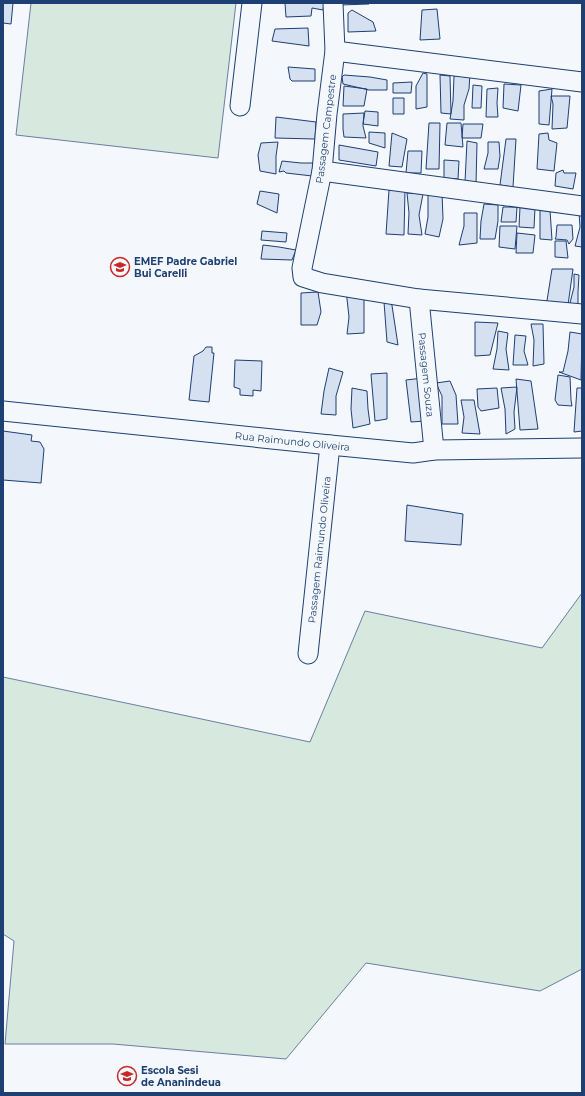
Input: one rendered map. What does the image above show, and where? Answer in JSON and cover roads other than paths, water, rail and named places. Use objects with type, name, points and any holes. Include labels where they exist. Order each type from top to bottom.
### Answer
[{"type":"street","points":[[240,106],[252,3]]},
{"type":"street","name":"Passagem Campestre","points":[[333,3],[335,51],[322,171],[302,268],[302,277],[322,283],[420,299]]},
{"type":"street","points":[[335,51],[582,82]]},
{"type":"street","points":[[322,171],[582,206]]},
{"type":"street","points":[[420,299],[582,314]]},
{"type":"street","name":"Passagem Souza","points":[[420,299],[434,450]]},
{"type":"street","name":"Rua Raimundo Oliveira","points":[[3,411],[330,445],[413,452],[434,450],[582,448]]},
{"type":"street","name":"Passagem Raimundo Oliveira","points":[[308,654],[330,445]]},
{"type":"place","name":"EMEF Padre Gabriel Bui Carelli","points":[[120,267]]},
{"type":"place","name":"Escola Sesi de Ananindeua","points":[[127,1076]]}]
